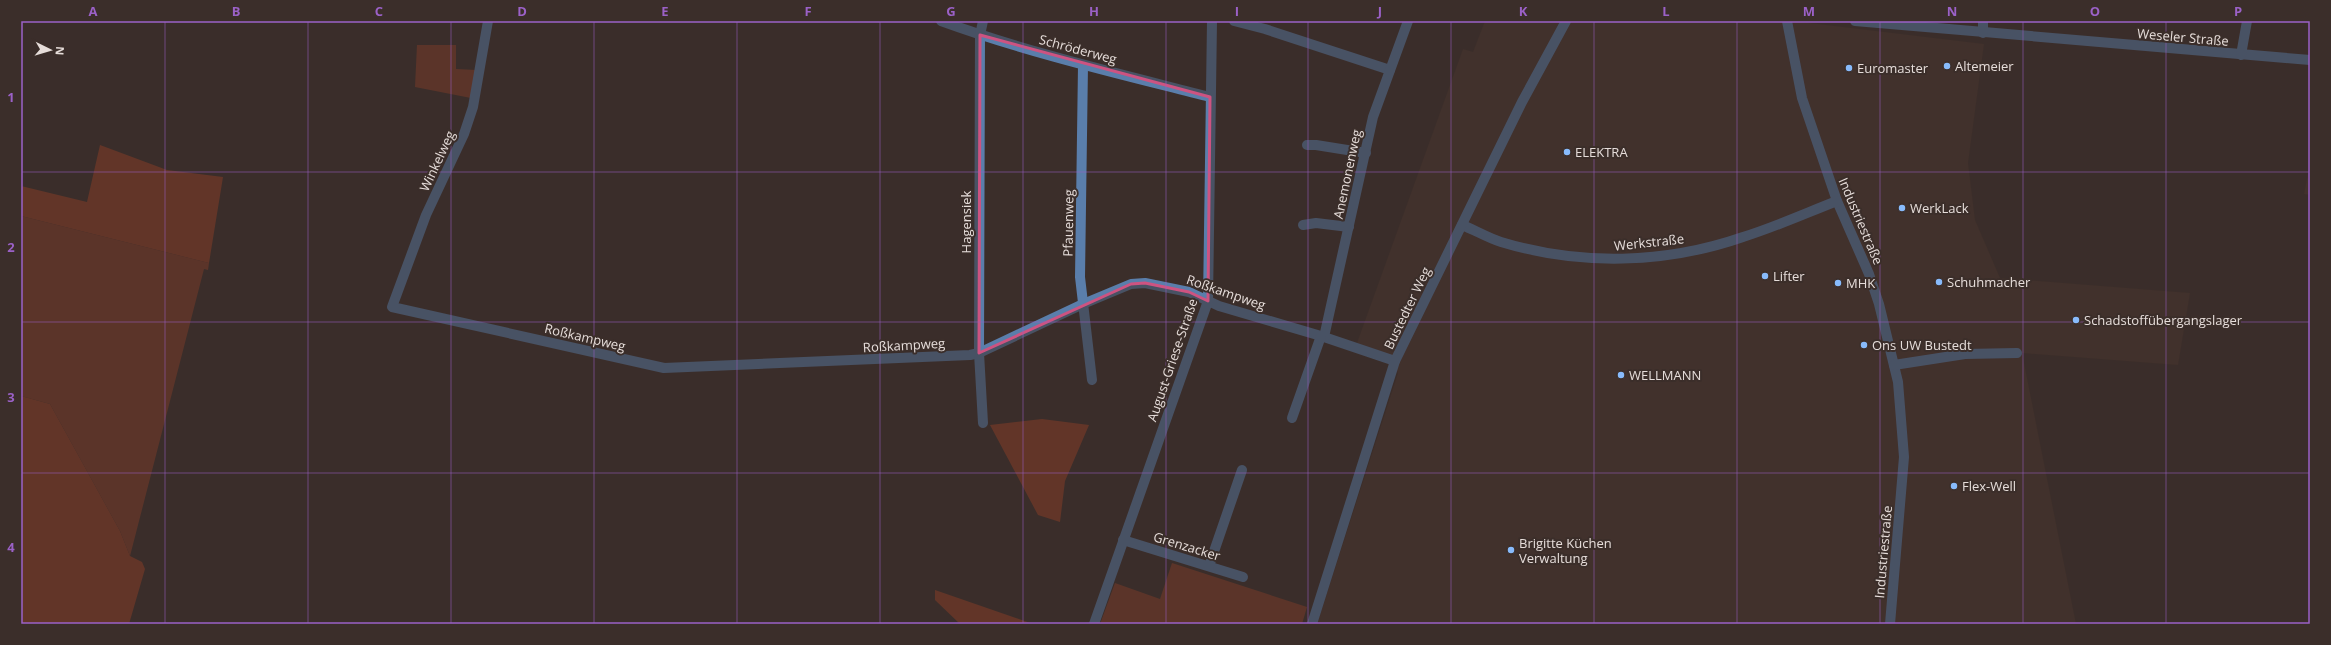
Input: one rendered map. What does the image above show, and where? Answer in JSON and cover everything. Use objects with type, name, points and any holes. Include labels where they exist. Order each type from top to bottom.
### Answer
[{"type":"street","name":"Winkelweg","points":[[392,307],[426,215],[464,134],[474,107],[488,21]]},
{"type":"street","name":"Schröderweg","points":[[941,21],[980,35],[1083,65],[1210,97]]},
{"type":"street","name":"Hagensiek","points":[[983,21],[980,35],[979,353],[983,423]]},
{"type":"street","name":"August-Griese-Straße","points":[[1094,624],[1208,301],[1212,21]]},
{"type":"street","points":[[1234,21],[1265,28],[1390,70]]},
{"type":"street","name":"Anemonenweg","points":[[1292,418],[1323,336],[1373,117],[1408,21]]},
{"type":"street","name":"Bustedter Weg","points":[[1312,624],[1396,361],[1522,102],[1566,21]]},
{"type":"street","name":"Industriestraße","points":[[1787,21],[1802,98],[1837,201],[1869,274],[1894,365],[1900,400],[1904,457],[1890,624]]},
{"type":"street","name":"Weseler Straße","points":[[1855,21],[2310,60]]},
{"type":"street","points":[[1982,33],[1983,21]]},
{"type":"street","points":[[2241,55],[2247,21]]},
{"type":"street","name":"Pfauenweg","points":[[1083,65],[1080,277],[1092,380]]},
{"type":"street","points":[[1307,145],[1316,145],[1366,153]]},
{"type":"street","name":"Werkstraße","points":[[1462,225],[1499,241],[1534,250],[1604,260],[1642,259],[1681,253],[1743,238],[1837,201]]},
{"type":"street","points":[[1303,225],[1316,223],[1349,227]]},
{"type":"street","name":"Roßkampweg","points":[[392,307],[664,368],[979,353],[1083,304],[1131,284],[1145,283],[1189,292],[1219,306],[1323,336],[1396,361]]},
{"type":"street","points":[[1894,365],[1965,354],[2017,353]]},
{"type":"street","points":[[1209,566],[1242,470]]},
{"type":"street","name":"Grenzacker","points":[[1123,540],[1243,577]]},
{"type":"highlighted area","points":[[980,35],[1210,97],[1208,301],[1189,292],[1145,283],[1131,284],[979,353]]},
{"type":"shaded area","points":[[1485,21],[1793,21],[1984,44],[1968,163],[1975,220],[2000,278],[2190,293],[2178,365],[2022,353],[2076,624],[1317,624],[1398,373],[1388,354],[1357,343],[1463,49],[1473,52]]},
{"type":"shaded area","points":[[417,45],[456,45],[456,69],[476,70],[471,98],[415,87]]},
{"type":"shaded area","points":[[100,145],[167,170],[223,177],[209,263],[21,216],[21,186],[87,202]]},
{"type":"shaded area","points":[[2310,164],[2310,195],[2304,194]]},
{"type":"shaded area","points":[[21,216],[209,263],[208,270],[204,269],[130,556],[120,531],[50,404],[21,396]]},
{"type":"shaded area","points":[[21,396],[50,404],[120,531],[130,556],[142,562],[145,569],[129,624],[21,624]]},
{"type":"shaded area","points":[[1042,419],[1089,425],[1065,481],[1060,522],[1038,515],[990,425]]},
{"type":"shaded area","points":[[1172,563],[1307,607],[1302,624],[1100,624],[1115,583],[1160,599]]},
{"type":"shaded area","points":[[935,590],[1033,624],[960,624],[935,600]]},
{"type":"place","name":"Altemeier","points":[[1947,66]]},
{"type":"place","name":"Euromaster","points":[[1849,68]]},
{"type":"place","name":"ELEKTRA","points":[[1567,152]]},
{"type":"place","name":"WerkLack","points":[[1902,208]]},
{"type":"place","name":"Lifter","points":[[1765,276]]},
{"type":"place","name":"Schuhmacher","points":[[1939,282]]},
{"type":"place","name":"MHK","points":[[1838,283]]},
{"type":"place","name":"Schadstoffübergangslager","points":[[2076,320]]},
{"type":"place","name":"Ons UW Bustedt","points":[[1864,345]]},
{"type":"place","name":"WELLMANN","points":[[1621,375]]},
{"type":"place","name":"Flex-Well","points":[[1954,486]]},
{"type":"place","name":"Brigitte Küchen Verwaltung","points":[[1511,550]]}]
